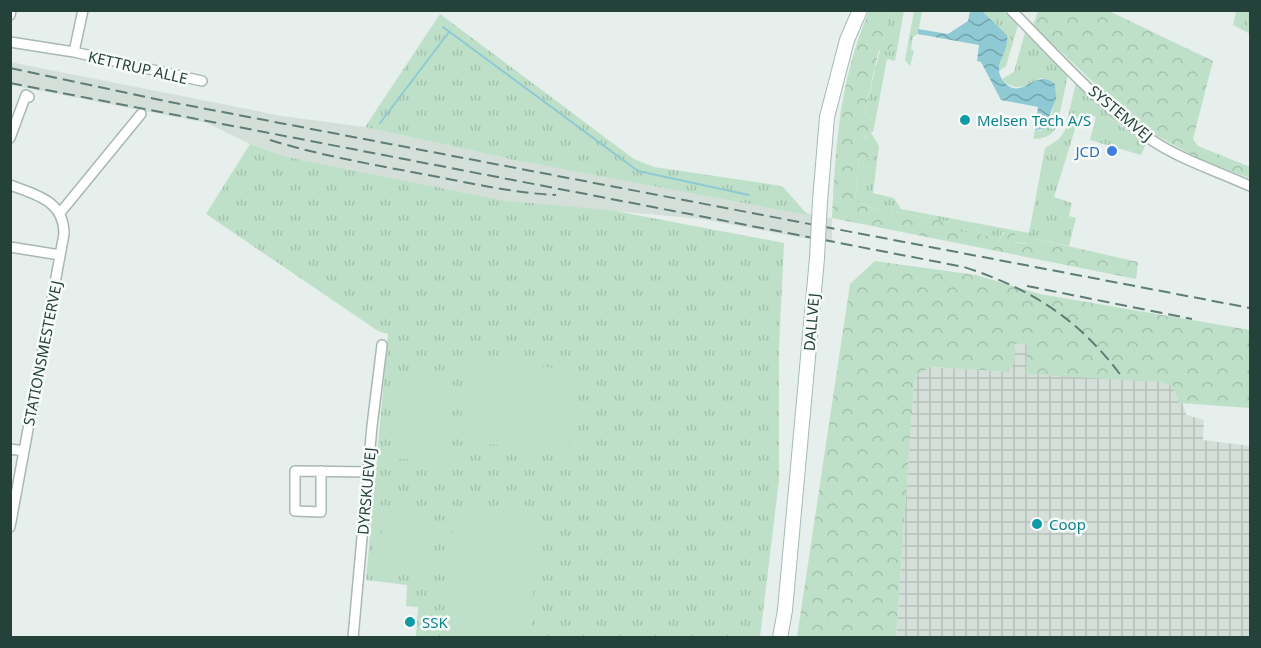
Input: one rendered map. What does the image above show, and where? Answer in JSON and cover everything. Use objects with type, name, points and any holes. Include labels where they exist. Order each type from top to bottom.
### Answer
[{"type":"street","points":[[10,15],[11,10]]},
{"type":"street","name":"KETTRUP ALLE","points":[[74,52],[83,10]]},
{"type":"street","name":"DALLVEJ","points":[[780,638],[785,610],[817,258],[827,117],[847,40],[860,10]]},
{"type":"street","name":"SYSTEMVEJ","points":[[1011,10],[1102,99],[1150,139],[1193,163],[1251,186]]},
{"type":"street","name":"KETTRUP ALLE","points":[[10,42],[74,52],[202,81]]},
{"type":"street","points":[[10,138],[26,95],[29,97]]},
{"type":"street","points":[[10,185],[43,197],[54,204],[60,213],[141,114]]},
{"type":"street","name":"STATIONSMESTERVEJ","points":[[10,527],[64,234],[60,213]]},
{"type":"street","points":[[10,247],[60,255]]},
{"type":"street","name":"DYRSKUEVEJ","points":[[353,638],[382,345]]},
{"type":"street","points":[[10,449],[24,451]]},
{"type":"street","points":[[321,471],[321,512],[295,511],[295,471],[321,471],[368,472]]},
{"type":"shaded area","points":[[10,62],[282,116],[365,127],[514,160],[832,218],[832,243],[701,219],[507,201],[287,157],[250,144],[207,123],[11,85]]},
{"type":"shaded area","points":[[1015,344],[1027,345],[1158,382],[1177,384],[1186,415],[1204,420],[1203,440],[1250,446],[1250,637],[896,638],[914,383],[918,375],[929,367],[1008,372],[1014,363]]},
{"type":"green space","points":[[869,11],[890,11],[884,38],[893,45],[889,52],[879,50],[864,114],[875,123],[873,132],[866,132],[865,139],[873,148],[872,161],[859,156],[855,201],[868,207],[950,222],[952,230],[969,233],[972,225],[977,224],[981,229],[979,234],[999,239],[1006,230],[1009,234],[1015,232],[1015,243],[1030,244],[1037,239],[1138,262],[1136,279],[832,218],[835,164],[845,88],[859,37]]},
{"type":"green space","points":[[890,11],[904,11],[895,61],[887,59],[875,123],[864,114]]},
{"type":"green space","points":[[914,11],[922,11],[918,34],[913,37],[911,49],[914,51],[910,66],[905,60]]},
{"type":"green space","points":[[982,11],[1003,11],[1018,25],[1006,66],[998,72],[1007,35]]},
{"type":"green space","points":[[1038,11],[1109,11],[1213,61],[1193,139],[1198,146],[1250,167],[1250,178],[1201,160],[1139,126],[1033,25]]},
{"type":"green space","points":[[1236,11],[1250,11],[1250,34],[1233,25]]},
{"type":"green space","points":[[440,14],[634,159],[654,167],[782,186],[808,215],[514,160],[365,127]]},
{"type":"green space","points":[[1025,32],[1068,74],[1057,127],[1050,135],[1033,139],[1035,130],[1041,131],[1052,113],[1054,94],[1050,80],[1040,78],[1025,86],[1016,87],[1002,79],[1014,72]]},
{"type":"green space","points":[[1076,82],[1121,126],[1146,144],[1141,155],[1090,140],[1096,117],[1080,113],[1054,197],[1072,203],[1069,216],[1076,218],[1069,246],[1037,239],[1030,244],[1014,242],[1009,234],[1003,232],[999,239],[979,234],[980,229],[969,234],[951,230],[949,222],[868,207],[855,201],[859,156],[864,157],[866,132],[870,131],[879,146],[873,193],[894,198],[901,209],[1029,233],[1045,148],[1059,139],[1065,130]]},
{"type":"green space","points":[[250,144],[287,157],[507,201],[610,210],[784,243],[779,348],[779,480],[760,637],[416,637],[418,607],[406,606],[407,585],[366,580],[388,334],[378,331],[206,214]]},
{"type":"green space","points":[[875,261],[976,275],[1040,294],[1250,330],[1250,408],[1179,403],[1173,386],[1158,382],[1026,374],[1027,345],[1015,344],[1014,363],[1008,372],[930,367],[918,375],[914,383],[896,637],[797,637],[850,284]]},
{"type":"green space","points":[[467,360],[577,370],[569,452],[459,441]]},
{"type":"green space","points":[[397,373],[453,377],[448,462],[391,458]]},
{"type":"green space","points":[[385,505],[434,510],[426,577],[377,571]]},
{"type":"green space","points":[[455,508],[539,514],[530,637],[445,637]]},
{"type":"water","points":[[970,11],[982,11],[1007,35],[1006,48],[999,65],[1001,77],[1005,83],[1011,88],[1023,87],[1041,79],[1055,84],[1056,98],[1045,129],[1035,130],[1038,107],[1001,100],[981,62],[977,61],[979,45],[918,34],[918,29],[948,34],[968,21]]},
{"type":"waterway","points":[[443,27],[638,171],[749,195]]},
{"type":"waterway","points":[[380,123],[449,32]]},
{"type":"railway","points":[[10,68],[170,102],[1250,308]]},
{"type":"railway","points":[[10,83],[964,267],[1011,285],[1053,309],[1089,339],[1122,377]]},
{"type":"railway","points":[[270,140],[368,164],[492,187],[556,195]]},
{"type":"railway","points":[[1027,286],[1192,319]]},
{"type":"place","name":"Melsen Tech A/S","points":[[965,120]]},
{"type":"place","name":"JCD","points":[[1112,151]]},
{"type":"place","name":"Coop","points":[[1037,524]]},
{"type":"place","name":"SSK","points":[[410,622]]}]
